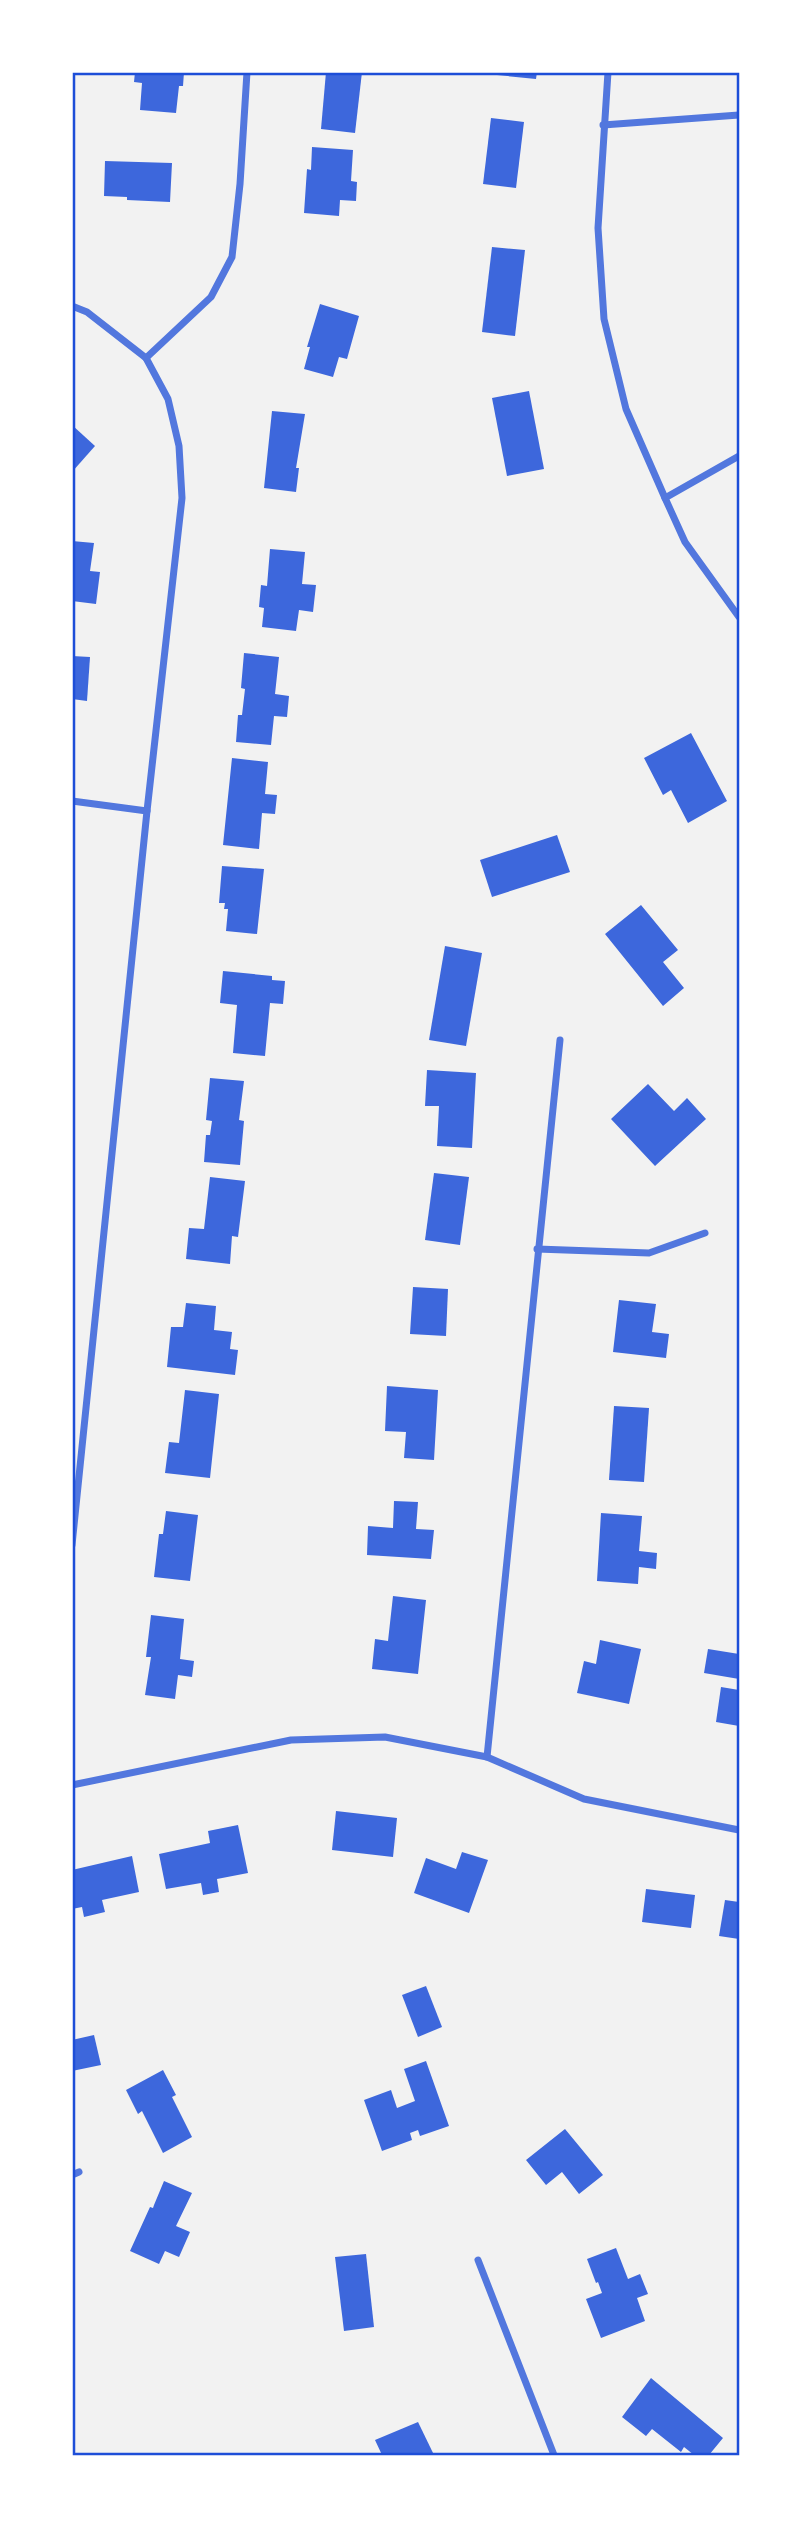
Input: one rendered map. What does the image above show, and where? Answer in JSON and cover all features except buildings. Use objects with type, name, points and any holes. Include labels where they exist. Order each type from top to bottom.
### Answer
[{"type":"street","points":[[146,358],[211,297],[232,257],[247,72]]},
{"type":"street","points":[[608,72],[598,228],[604,319],[626,409],[664,498],[685,542],[739,617]]},
{"type":"street","points":[[603,125],[739,115]]},
{"type":"street","points":[[72,306],[87,312],[146,358],[168,399],[178,446],[182,498],[147,811],[72,1545]]},
{"type":"street","points":[[664,498],[739,456]]},
{"type":"street","points":[[72,801],[147,811]]},
{"type":"street","points":[[487,1757],[560,1040]]},
{"type":"street","points":[[537,1249],[649,1253],[705,1233]]},
{"type":"street","points":[[72,1785],[291,1740],[385,1737],[487,1757],[584,1799],[739,1830]]},
{"type":"street","points":[[478,2260],[554,2455]]}]
